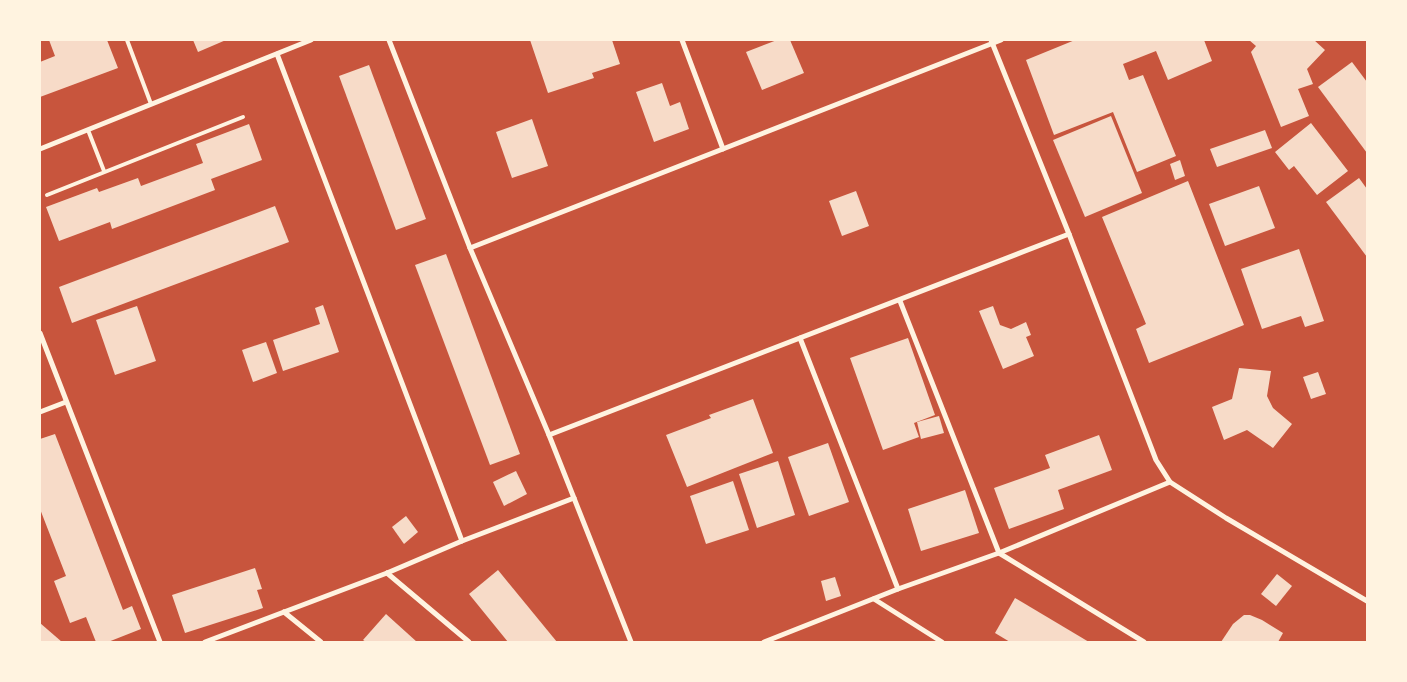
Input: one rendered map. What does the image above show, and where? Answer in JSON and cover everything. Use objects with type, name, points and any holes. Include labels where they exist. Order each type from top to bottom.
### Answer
[{"type":"street","points":[[40,149],[312,40]]},
{"type":"street","points":[[389,40],[470,248],[549,435],[631,642]]},
{"type":"street","points":[[682,40],[723,148]]},
{"type":"street","points":[[470,248],[1001,40]]},
{"type":"street","points":[[992,42],[1069,234],[1156,460],[1170,482],[1226,518],[1367,601]]},
{"type":"street","points":[[277,54],[462,541]]},
{"type":"street","points":[[549,435],[900,301],[1069,234]]},
{"type":"street","points":[[900,301],[998,553],[1144,642]]},
{"type":"street","points":[[40,333],[160,642]]},
{"type":"street","points":[[800,338],[898,589]]},
{"type":"street","points":[[40,412],[66,402]]},
{"type":"street","points":[[764,642],[898,589],[998,553],[1170,482]]},
{"type":"street","points":[[205,642],[387,573],[462,541],[574,498]]},
{"type":"street","points":[[387,573],[469,642]]},
{"type":"street","points":[[874,599],[942,642]]},
{"type":"street","points":[[284,612],[321,642]]},
{"type":"lane","points":[[127,40],[151,104]]},
{"type":"lane","points":[[47,195],[243,117]]},
{"type":"lane","points":[[88,130],[104,171]]},
{"type":"building","points":[[49,40],[107,40],[118,68],[40,97],[40,62],[55,56]]},
{"type":"building","points":[[193,40],[226,40],[198,52]]},
{"type":"building","points":[[530,40],[612,40],[620,64],[592,73],[594,78],[548,93]]},
{"type":"building","points":[[777,40],[790,40],[804,73],[762,90],[746,52]]},
{"type":"building","points":[[1075,40],[1204,40],[1212,61],[1168,80],[1156,51],[1123,64],[1129,80],[1143,75],[1176,156],[1137,172],[1113,112],[1054,135],[1026,60]]},
{"type":"building","points":[[1249,40],[1314,40],[1325,50],[1307,69],[1313,84],[1298,89],[1309,116],[1281,127],[1251,52],[1256,46]]},
{"type":"building","points":[[1352,62],[1367,82],[1367,153],[1318,87]]},
{"type":"building","points":[[369,65],[426,219],[396,230],[339,76]]},
{"type":"building","points":[[662,83],[670,106],[680,102],[689,129],[654,142],[636,92]]},
{"type":"building","points":[[1111,116],[1142,193],[1085,217],[1053,140]]},
{"type":"building","points":[[532,119],[548,166],[512,178],[496,132]]},
{"type":"building","points":[[1311,123],[1348,171],[1317,195],[1294,166],[1289,170],[1275,152]]},
{"type":"building","points":[[249,124],[262,160],[211,179],[215,190],[112,229],[110,222],[59,241],[46,207],[97,188],[99,192],[138,178],[141,186],[203,163],[196,144]]},
{"type":"building","points":[[1265,130],[1272,148],[1217,167],[1210,149]]},
{"type":"building","points":[[1180,160],[1185,176],[1175,180],[1170,164]]},
{"type":"building","points":[[1359,178],[1367,189],[1367,257],[1326,202]]},
{"type":"building","points":[[1188,181],[1244,325],[1149,363],[1136,329],[1146,324],[1102,217]]},
{"type":"building","points":[[1259,186],[1275,228],[1225,246],[1209,204]]},
{"type":"building","points":[[856,191],[869,226],[842,236],[829,201]]},
{"type":"building","points":[[275,206],[289,242],[72,323],[59,287]]},
{"type":"building","points":[[1299,249],[1324,321],[1305,327],[1301,316],[1262,329],[1241,269]]},
{"type":"building","points":[[446,254],[520,454],[490,465],[415,265]]},
{"type":"building","points":[[323,305],[339,352],[283,371],[273,340],[320,324],[315,308]]},
{"type":"building","points":[[137,306],[156,361],[115,375],[96,320]]},
{"type":"building","points":[[993,306],[1000,325],[1011,329],[1026,322],[1031,335],[1026,337],[1034,356],[1003,369],[979,311]]},
{"type":"building","points":[[908,338],[935,415],[914,423],[919,437],[883,450],[850,358]]},
{"type":"building","points":[[266,342],[277,373],[253,382],[242,350]]},
{"type":"building","points":[[1239,368],[1271,371],[1267,396],[1273,408],[1292,424],[1273,448],[1247,430],[1224,440],[1212,407],[1232,399]]},
{"type":"building","points":[[1318,372],[1326,394],[1311,399],[1303,377]]},
{"type":"building","points":[[753,399],[773,453],[687,487],[666,435],[711,418],[709,415]]},
{"type":"building","points":[[939,416],[944,433],[921,439],[917,422]]},
{"type":"building","points":[[55,434],[123,610],[132,606],[141,629],[108,642],[96,642],[86,617],[70,623],[54,581],[66,576],[40,509],[40,439]]},
{"type":"building","points":[[1099,435],[1112,470],[1058,490],[1064,509],[1009,529],[994,488],[1050,468],[1045,455]]},
{"type":"building","points":[[828,443],[849,502],[809,516],[788,457]]},
{"type":"building","points":[[778,461],[795,515],[757,528],[739,474]]},
{"type":"building","points":[[516,471],[527,494],[504,506],[493,482]]},
{"type":"building","points":[[733,481],[749,530],[706,544],[690,496]]},
{"type":"building","points":[[965,490],[979,533],[921,551],[908,509]]},
{"type":"building","points":[[406,516],[418,532],[404,544],[392,527]]},
{"type":"building","points":[[255,568],[262,589],[257,590],[263,608],[185,633],[172,595]]},
{"type":"building","points":[[498,570],[557,642],[508,642],[469,594]]},
{"type":"building","points":[[1277,574],[1292,586],[1276,606],[1261,594]]},
{"type":"building","points":[[835,577],[841,596],[826,601],[821,581]]},
{"type":"building","points":[[1015,598],[1089,642],[1010,642],[995,633]]},
{"type":"building","points":[[386,614],[417,642],[366,642],[363,640]]},
{"type":"building","points":[[1244,615],[1250,615],[1262,620],[1283,633],[1278,642],[1221,642],[1233,624]]},
{"type":"building","points":[[40,623],[62,642],[40,642]]}]
